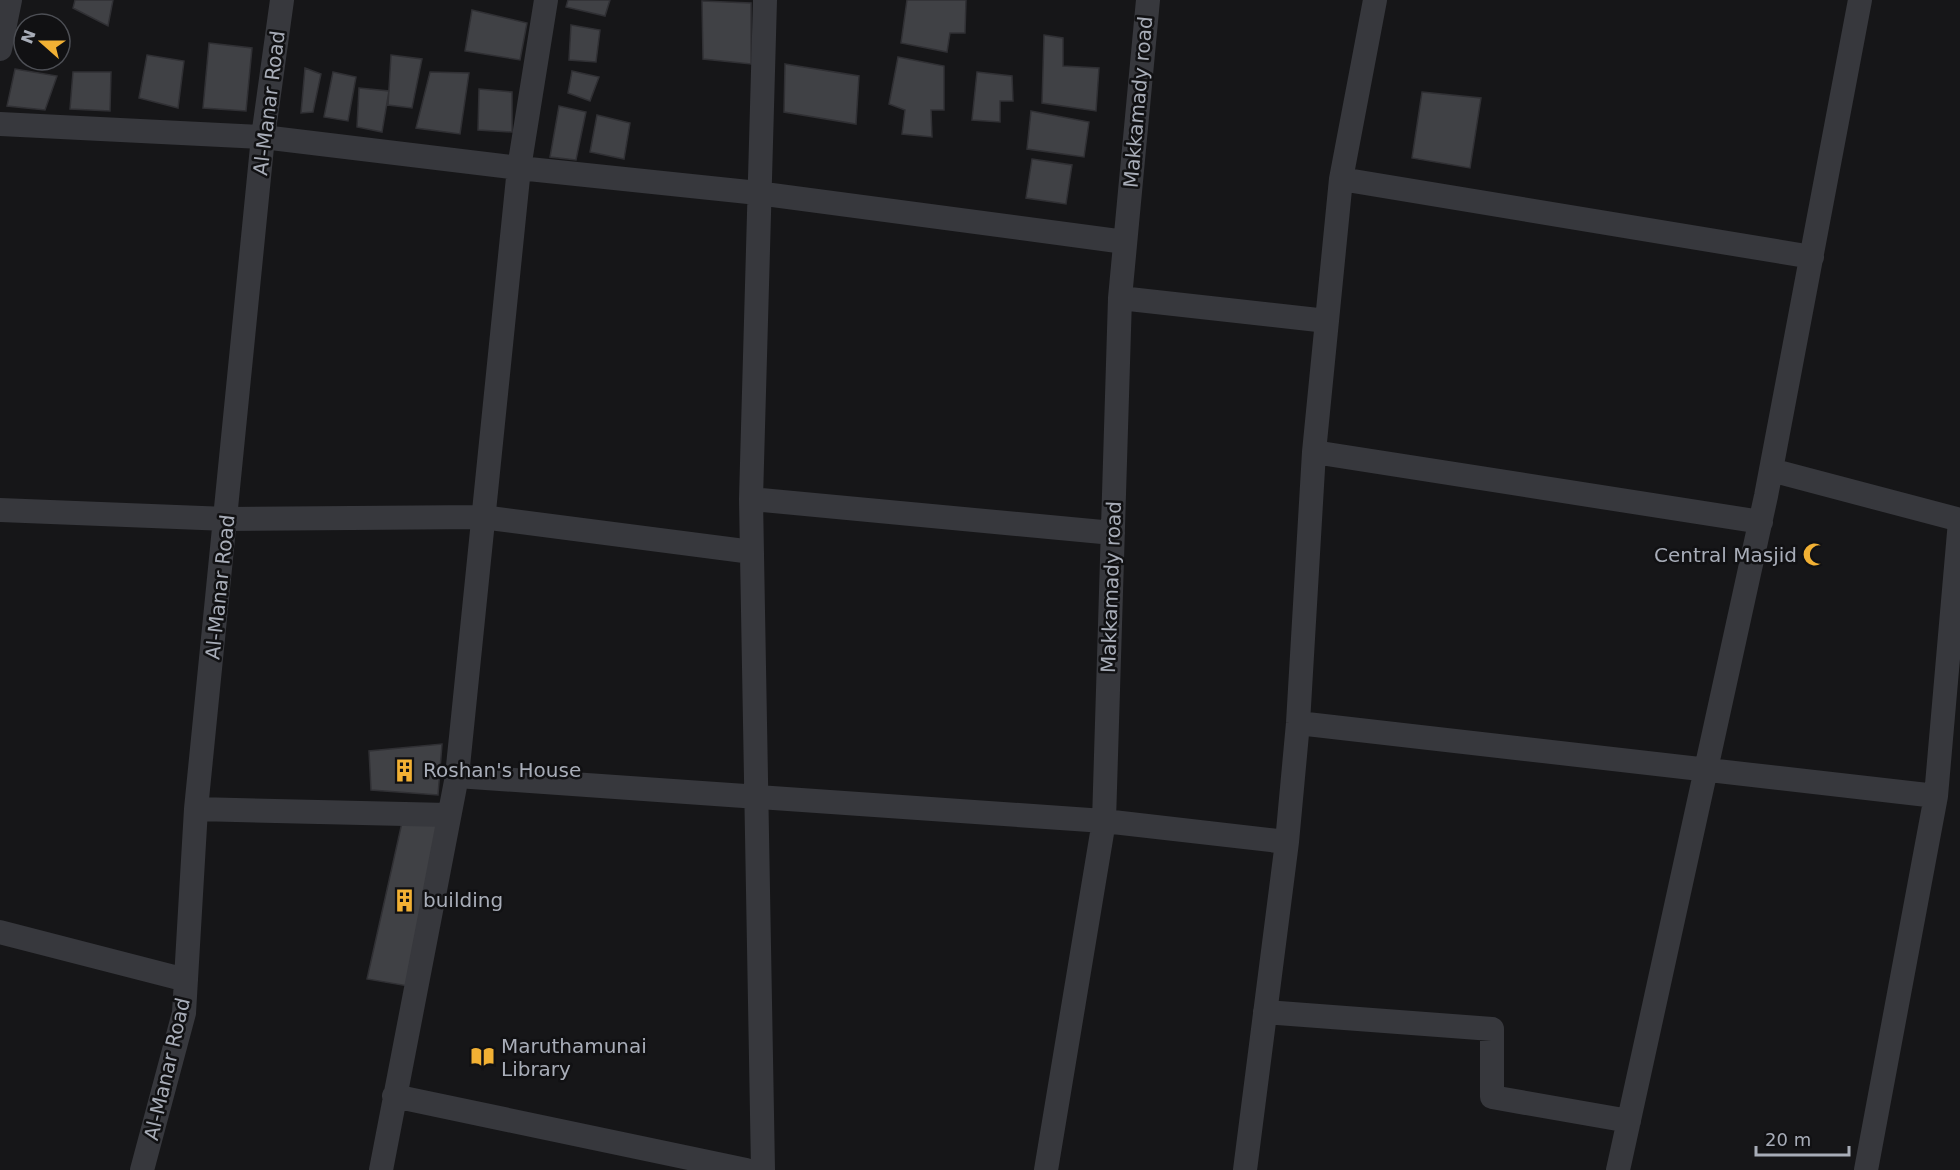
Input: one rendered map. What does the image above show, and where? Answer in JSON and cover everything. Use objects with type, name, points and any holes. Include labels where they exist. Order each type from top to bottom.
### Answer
[{"type":"street","points":[[0,49],[10,0]]},
{"type":"street","name":"Al-Manar Road","points":[[142,1170],[184,1013],[196,809],[227,519],[263,137],[282,0]]},
{"type":"street","points":[[381,1170],[457,776],[519,168],[546,0]]},
{"type":"street","points":[[763,1170],[751,499],[765,0]]},
{"type":"street","name":"Makkamady road","points":[[1046,1170],[1104,821],[1120,298],[1148,0]]},
{"type":"street","points":[[1245,1170],[1287,843],[1298,723],[1314,452],[1341,178],[1375,0]]},
{"type":"street","points":[[1618,1170],[1761,522],[1860,0]]},
{"type":"street","points":[[0,124],[263,137],[519,168],[758,193],[1125,242]]},
{"type":"street","points":[[1341,178],[1812,257]]},
{"type":"street","points":[[1120,298],[1327,321]]},
{"type":"street","points":[[1314,452],[1761,522]]},
{"type":"street","points":[[1771,470],[1960,520],[1936,796],[1866,1170]]},
{"type":"street","points":[[751,499],[1113,533]]},
{"type":"street","points":[[0,510],[227,519],[482,518],[752,552]]},
{"type":"street","points":[[1298,723],[1936,796]]},
{"type":"street","points":[[457,776],[1104,821],[1287,843]]},
{"type":"street","points":[[196,809],[448,815]]},
{"type":"street","points":[[0,932],[186,980]]},
{"type":"street","points":[[1265,1012],[1492,1029],[1492,1097],[1629,1121]]},
{"type":"street","points":[[394,1096],[746,1170]]},
{"type":"building","points":[[75,0],[113,0],[108,26],[73,8]]},
{"type":"building","points":[[568,0],[610,0],[605,16],[566,7]]},
{"type":"building","points":[[907,0],[966,0],[965,33],[950,33],[947,52],[901,43]]},
{"type":"building","points":[[702,1],[751,3],[751,64],[703,59]]},
{"type":"building","points":[[472,10],[527,23],[520,60],[465,51]]},
{"type":"building","points":[[571,25],[600,30],[596,62],[569,60]]},
{"type":"building","points":[[1044,35],[1063,38],[1063,66],[1099,68],[1096,111],[1042,103]]},
{"type":"building","points":[[209,43],[252,48],[246,111],[203,108]]},
{"type":"building","points":[[147,55],[184,61],[178,108],[139,98]]},
{"type":"building","points":[[391,55],[422,59],[412,108],[388,105]]},
{"type":"building","points":[[898,57],[944,66],[944,110],[931,110],[932,137],[902,134],[905,110],[889,104]]},
{"type":"building","points":[[785,64],[859,76],[856,124],[784,112]]},
{"type":"building","points":[[305,68],[321,74],[313,112],[301,113]]},
{"type":"building","points":[[572,71],[599,77],[590,101],[568,93]]},
{"type":"building","points":[[14,72],[57,76],[45,110],[7,106]]},
{"type":"building","points":[[73,72],[111,72],[110,111],[70,109]]},
{"type":"building","points":[[333,72],[356,77],[348,121],[324,117]]},
{"type":"building","points":[[430,72],[469,73],[460,134],[416,128]]},
{"type":"building","points":[[977,72],[1012,76],[1013,101],[1000,101],[1000,122],[972,120]]},
{"type":"building","points":[[359,88],[389,91],[382,132],[357,127]]},
{"type":"building","points":[[479,89],[512,92],[512,132],[478,130]]},
{"type":"building","points":[[1422,92],[1481,98],[1470,168],[1412,158]]},
{"type":"building","points":[[559,106],[586,112],[576,160],[550,157]]},
{"type":"building","points":[[1031,111],[1089,122],[1084,157],[1027,149]]},
{"type":"building","points":[[597,115],[630,123],[624,159],[590,152]]},
{"type":"building","points":[[1032,159],[1072,165],[1066,204],[1026,198]]},
{"type":"building","name":"Roshan's House","points":[[442,744],[438,795],[371,790],[369,751]]},
{"type":"building","name":"building","points":[[403,818],[443,821],[408,986],[367,979]]},
{"type":"place","name":"Central Masjid","points":[[1815,555]]},
{"type":"place","name":"Roshan's House","points":[[405,770]]},
{"type":"place","name":"building","points":[[405,900]]},
{"type":"place","name":"Maruthamunai Library","points":[[483,1057]]}]
